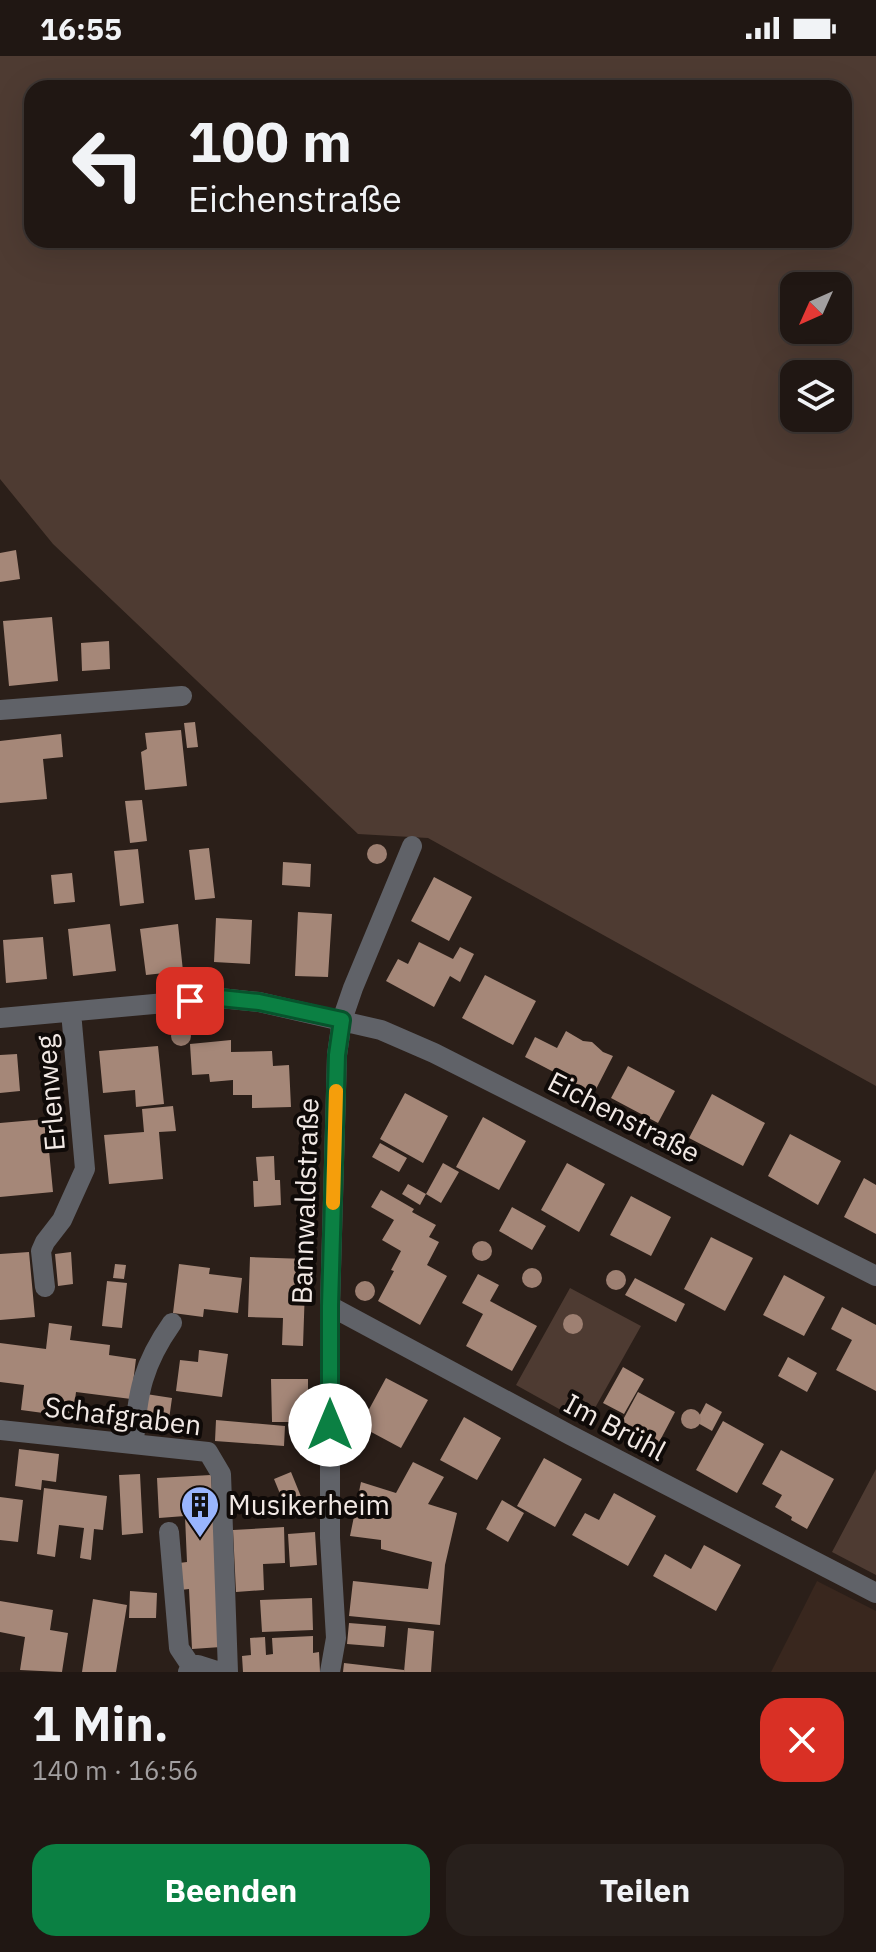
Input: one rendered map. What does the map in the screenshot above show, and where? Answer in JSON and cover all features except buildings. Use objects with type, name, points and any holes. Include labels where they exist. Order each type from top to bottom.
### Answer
[{"type":"street","points":[[0,710],[182,696]]},
{"type":"street","points":[[342,1020],[412,846]]},
{"type":"street","name":"Eichenstraße","points":[[0,1018],[220,998],[259,1002],[381,1030],[434,1053],[876,1276]]},
{"type":"street","name":"Erlenweg","points":[[45,1287],[41,1251],[62,1220],[85,1169],[71,1012]]},
{"type":"street","name":"Bannwaldstraße","points":[[330,1672],[336,1638],[330,1538],[330,1306],[337,1055],[342,1020]]},
{"type":"street","name":"Im Brühl","points":[[330,1306],[570,1435],[876,1593]]},
{"type":"street","points":[[134,1443],[143,1378],[150,1357],[172,1323]]},
{"type":"street","name":"Schafgraben","points":[[0,1430],[208,1452],[221,1474],[228,1672]]},
{"type":"street","points":[[169,1532],[179,1648],[189,1669],[198,1665],[220,1672]]},
{"type":"shaded area","points":[[0,56],[876,56],[876,1086],[428,838],[358,834],[53,544],[0,479]]},
{"type":"shaded area","points":[[570,1288],[641,1326],[586,1424],[516,1385]]},
{"type":"shaded area","points":[[876,1469],[876,1575],[832,1552]]},
{"type":"shaded area","points":[[817,1581],[876,1611],[876,1672],[771,1672]]},
{"type":"slow traffic","points":[[333,1203],[336,1091]]},
{"type":"place","name":"Musikerheim","points":[[200,1539]]},
{"type":"route","points":[[190,1001],[220,998],[259,1002],[342,1020],[337,1055],[330,1425]]}]
